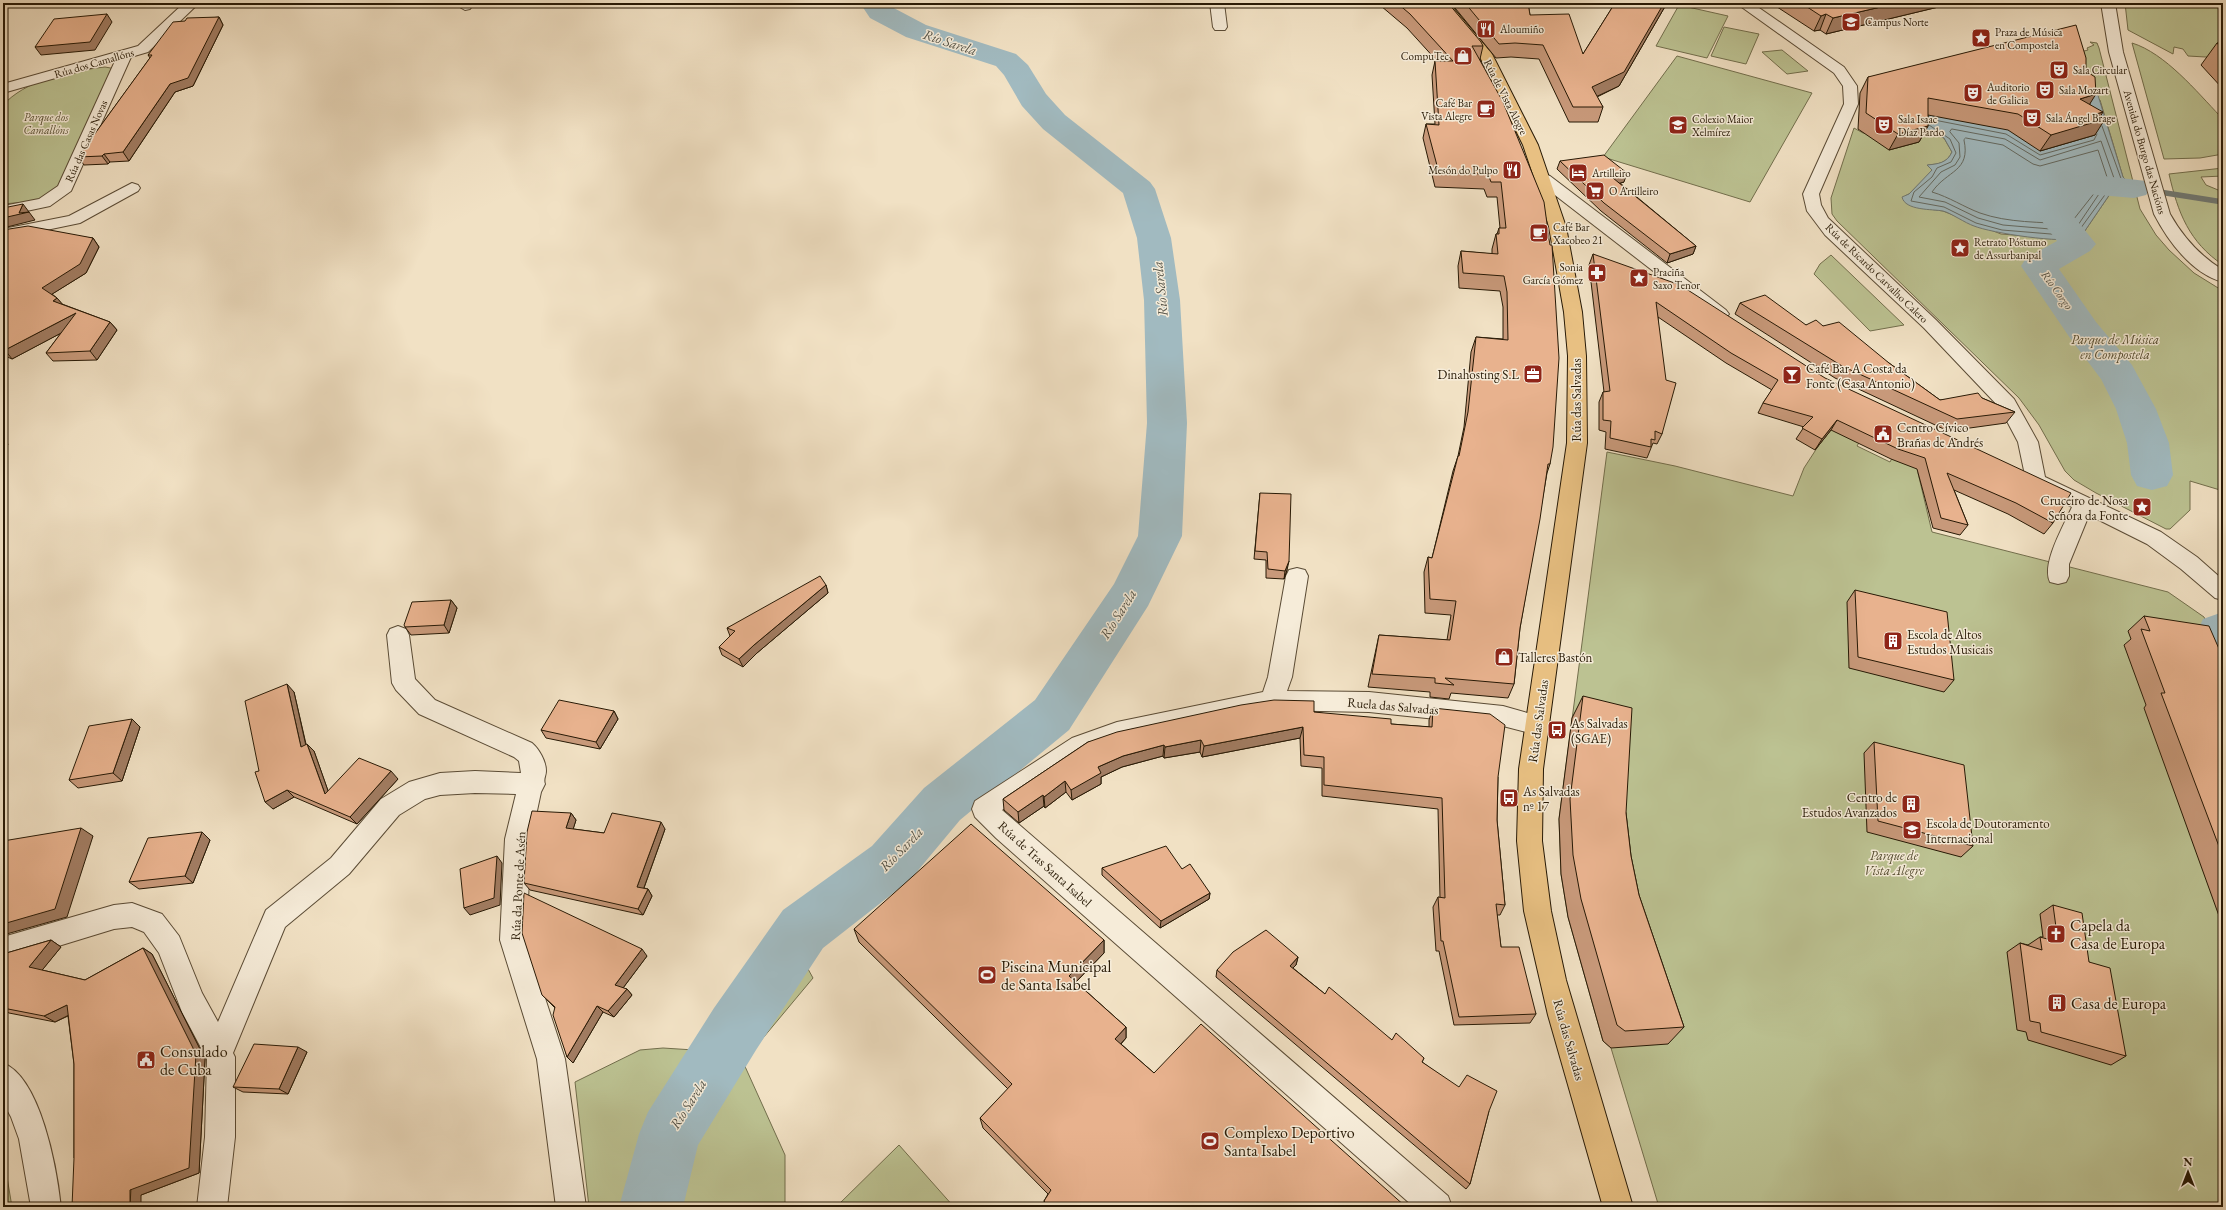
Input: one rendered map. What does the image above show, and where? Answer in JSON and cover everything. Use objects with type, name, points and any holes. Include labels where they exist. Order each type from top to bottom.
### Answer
[{"type":"main road","name":"Rúa de Vista Alegre","points":[[1442,3],[1474,40],[1491,65],[1534,152],[1559,228]]},
{"type":"main road","name":"Rúa das Salvadas","points":[[1559,228],[1575,323],[1579,409],[1577,443],[1529,790],[1528,824],[1536,904],[1557,998],[1618,1207]]},
{"type":"street","name":"Rúa dos Camallóns","points":[[3,89],[125,55],[148,46],[192,3]]},
{"type":"street","points":[[1217,3],[1220,27]]},
{"type":"street","name":"Rúa de Ricardo Carvalho Calero","points":[[1743,3],[1839,70],[1851,84],[1852,92],[1850,104],[1810,192],[1811,202],[1816,212],[1831,231],[1930,324],[2007,404],[2023,431],[2031,454],[2023,473],[2084,503]]},
{"type":"street","name":"Avenida do Burgo das Nacións","points":[[2108,3],[2116,52],[2162,214],[2179,242],[2196,259],[2223,277]]},
{"type":"street","name":"Rúa das Casas Novas","points":[[3,211],[43,203],[56,196],[65,188],[125,55]]},
{"type":"street","points":[[1544,179],[1734,324]]},
{"type":"street","points":[[3,234],[74,220],[132,188]]},
{"type":"street","points":[[2058,576],[2058,564],[2084,503],[2148,535],[2171,549],[2223,592]]},
{"type":"street","points":[[1272,700],[1280,677],[1297,576]]},
{"type":"street","name":"Rúa da Ponte de Asén","points":[[398,635],[404,683],[427,707],[523,750],[529,755],[532,762],[534,771],[533,784],[518,839],[513,940],[551,1059],[571,1207]]},
{"type":"street","name":"Ruela das Salvadas","points":[[1272,700],[1369,702],[1503,716],[1537,725]]},
{"type":"street","name":"Rúa de Tras Santa Isabel","points":[[1272,700],[1238,705],[1117,732],[1080,746],[984,809],[1005,830],[1437,1207]]},
{"type":"street","points":[[219,1053],[233,1024],[275,919],[340,866],[373,825],[390,807],[418,790],[440,784],[475,782],[533,784]]},
{"type":"street","points":[[3,950],[114,917],[132,915],[145,918],[153,922],[169,945],[192,1002],[221,1057],[220,1137],[212,1207]]},
{"type":"street","points":[[3,1077],[18,1098],[34,1136],[46,1207]]},
{"type":"green space","points":[[2125,3],[2223,3],[2223,58],[2188,56],[2183,49],[2174,47],[2173,54],[2128,30]]},
{"type":"green space","points":[[1679,5],[1728,16],[1707,58],[1656,46]]},
{"type":"green space","points":[[1724,27],[1759,34],[1746,64],[1711,56]]},
{"type":"green space","name":"Parque de Música en Compostela","points":[[2090,42],[2097,43],[2099,48],[2140,209],[2156,235],[2169,250],[2194,273],[2223,291],[2223,486],[2220,490],[2190,481],[2190,510],[2170,529],[2166,529],[2074,480],[2065,471],[2039,425],[2019,398],[1837,221],[1832,214],[1831,198],[1854,128],[1863,133],[1919,126],[1944,138],[1952,152],[1945,161],[1928,165],[1933,170],[1909,194],[1905,196],[1922,208],[1943,211],[2001,234],[2067,239],[2080,238],[2110,194],[2114,191],[2134,188],[2123,177],[2100,100],[2049,60],[2088,50],[2087,48],[2094,45]]},
{"type":"green space","points":[[2132,43],[2156,55],[2168,64],[2191,85],[2220,116],[2223,120],[2223,154],[2200,158],[2164,159]]},
{"type":"green space","points":[[1782,50],[1808,71],[1787,74],[1762,52]]},
{"type":"green space","points":[[1677,56],[1812,93],[1750,202],[1603,157]]},
{"type":"green space","name":"Parque dos Camallóns","points":[[105,67],[116,69],[60,187],[37,201],[3,204],[3,154],[7,101],[17,93],[40,81],[66,73]]},
{"type":"green space","points":[[2223,168],[2223,176],[2201,177],[2206,185],[2223,192],[2223,265],[2201,247],[2187,226],[2176,201],[2169,174]]},
{"type":"green space","points":[[1831,255],[1904,325],[1870,331],[1814,274],[1820,264]]},
{"type":"green space","name":"Parque de Vista Alegre","points":[[1830,428],[1860,441],[1857,446],[1890,462],[1899,445],[1920,453],[1918,473],[1932,532],[2168,592],[2204,617],[2223,661],[2223,1207],[1659,1207],[1611,1048],[1603,1041],[1568,917],[1561,874],[1559,819],[1607,452],[1675,466],[1793,496],[1804,468]]},
{"type":"green space","points":[[798,951],[813,978],[743,1062],[785,1155],[785,1207],[589,1207],[575,1082],[640,1050],[663,1048],[694,1050],[708,1045]]},
{"type":"green space","points":[[899,1145],[954,1207],[836,1207]]},
{"type":"green space","points":[[3,1159],[5,1165],[12,1207],[3,1207]]},
{"type":"water","points":[[2087,91],[2097,92],[2123,177],[2134,188],[2114,191],[2110,194],[2080,238],[2059,240],[2044,239],[1995,232],[1966,223],[1943,211],[1914,207],[1904,202],[1902,197],[1909,194],[1932,170],[1927,165],[1945,161],[1952,152],[1944,138],[1919,126],[1920,114]]},
{"type":"building","points":[[1397,3],[1448,3],[1481,42],[1483,46],[1472,46],[1503,102],[1544,202],[1548,231],[1546,232],[1548,233],[1550,245],[1552,245],[1559,358],[1553,447],[1550,464],[1548,464],[1540,519],[1520,628],[1514,684],[1445,678],[1454,685],[1435,683],[1435,678],[1372,674],[1379,635],[1450,640],[1456,601],[1430,599],[1428,557],[1432,558],[1459,456],[1468,412],[1476,337],[1508,340],[1507,292],[1504,276],[1463,273],[1461,251],[1498,254],[1496,234],[1499,234],[1499,228],[1506,228],[1501,182],[1491,182],[1488,174],[1439,173],[1426,124],[1439,125],[1435,61],[1453,61],[1410,14]]},
{"type":"building","points":[[1465,3],[1528,3],[1530,15],[1569,14],[1583,54],[1615,3],[1664,3],[1624,72],[1592,87],[1603,107],[1573,107],[1543,45],[1515,43],[1499,44]]},
{"type":"building","points":[[1801,3],[1898,3],[1833,18],[1826,14],[1821,16]]},
{"type":"building","points":[[107,14],[90,42],[35,47],[54,19]]},
{"type":"building","points":[[219,17],[188,78],[170,84],[123,152],[104,154],[102,156],[78,157],[152,55],[148,55],[173,22],[185,21],[187,18]]},
{"type":"building","name":"Auditorio de Galicia","points":[[2076,25],[2086,58],[2086,71],[2095,77],[2096,94],[2080,99],[2103,112],[2096,114],[2105,119],[2051,135],[2018,114],[1928,98],[1928,126],[1898,134],[1866,113],[1868,77]]},
{"type":"building","points":[[2217,43],[2223,43],[2223,50]]},
{"type":"building","points":[[1604,155],[1627,173],[1613,178],[1696,246],[1670,254],[1604,203],[1560,161]]},
{"type":"building","points":[[23,204],[19,213],[29,212],[3,218],[3,208]]},
{"type":"building","points":[[28,226],[93,238],[80,264],[42,288],[57,298],[53,301],[110,322],[90,351],[46,353],[76,313],[3,350],[3,271],[6,269],[3,269],[3,230]]},
{"type":"building","points":[[1593,254],[1680,285],[1825,378],[2071,493],[2053,523],[2016,503],[1947,473],[1968,525],[1941,518],[1925,458],[1898,449],[1837,420],[1822,439],[1802,428],[1813,417],[1763,403],[1778,380],[1731,353],[1656,302],[1666,380],[1676,383],[1662,434],[1655,431],[1655,440],[1651,439],[1651,447],[1610,438],[1611,421],[1603,420],[1603,392],[1610,391]]},
{"type":"building","points":[[1765,295],[1806,325],[1816,320],[1823,326],[1839,322],[1889,363],[1940,400],[1978,393],[1982,398],[2015,412],[1957,419],[1842,366],[1740,303]]},
{"type":"building","points":[[1260,493],[1291,494],[1289,561],[1285,571],[1268,569],[1267,552],[1255,551]]},
{"type":"building","points":[[820,576],[826,585],[739,659],[719,647],[735,631],[727,628]]},
{"type":"building","name":"Escola de Altos Estudos Musicais","points":[[1855,590],[1947,612],[1954,680],[1858,657]]},
{"type":"building","points":[[451,600],[444,625],[405,627],[404,625],[412,602]]},
{"type":"building","points":[[2144,616],[2209,626],[2223,658],[2223,857],[2161,693],[2165,693],[2141,629],[2150,631]]},
{"type":"building","points":[[287,684],[301,747],[307,744],[325,794],[359,758],[391,771],[350,817],[287,790],[265,802],[255,772],[259,771],[245,701]]},
{"type":"building","points":[[1583,696],[1632,708],[1626,813],[1631,856],[1639,895],[1684,1027],[1625,1031],[1617,1025],[1581,899],[1573,855],[1570,799]]},
{"type":"building","points":[[559,700],[614,711],[596,742],[541,730]]},
{"type":"building","points":[[1274,700],[1314,701],[1314,712],[1391,719],[1391,724],[1432,727],[1433,708],[1490,714],[1505,725],[1498,777],[1497,820],[1505,905],[1496,904],[1501,947],[1519,947],[1536,1014],[1459,1017],[1443,941],[1441,941],[1438,897],[1445,898],[1442,798],[1324,785],[1324,757],[1304,755],[1303,727],[1204,746],[1201,740],[1165,747],[1164,745],[1123,756],[1098,767],[1101,773],[1071,790],[1065,781],[1044,797],[1043,795],[1018,812],[1003,799],[1088,742],[1117,732],[1241,705]]},
{"type":"building","points":[[132,719],[113,773],[69,780],[89,726]]},
{"type":"building","name":"Centro de Estudos Avanzados","points":[[1874,742],[1964,765],[1973,846],[1878,821]]},
{"type":"building","points":[[532,811],[571,813],[566,828],[604,833],[612,813],[661,822],[637,887],[648,889],[638,909],[524,883],[527,832]]},
{"type":"building","points":[[971,824],[1104,940],[1069,976],[1126,1027],[1115,1039],[1154,1073],[1201,1024],[1406,1207],[1049,1207],[1044,1201],[1051,1190],[980,1118],[1012,1084],[854,929]]},
{"type":"building","points":[[81,828],[55,909],[3,924],[3,841]]},
{"type":"building","points":[[202,832],[185,876],[129,882],[148,838]]},
{"type":"building","points":[[1166,846],[1182,869],[1190,864],[1210,893],[1161,921],[1102,868]]},
{"type":"building","points":[[497,856],[494,898],[464,908],[460,869]]},
{"type":"building","points":[[524,893],[642,949],[615,985],[627,989],[608,1011],[597,1006],[567,1057],[553,1015],[555,1007],[542,995],[522,933]]},
{"type":"building","points":[[2053,905],[2082,913],[2089,962],[2110,968],[2126,1056],[2041,1032],[2040,1023],[2030,1021],[2020,943],[2042,950],[2040,937],[2058,942]]},
{"type":"building","points":[[1266,930],[1298,957],[1290,966],[1325,994],[1329,987],[1392,1040],[1396,1033],[1424,1058],[1422,1062],[1459,1087],[1467,1075],[1497,1091],[1489,1111],[1470,1184],[1217,970],[1233,952]]},
{"type":"building","points":[[51,940],[29,967],[85,980],[143,948],[196,1054],[189,1168],[130,1190],[130,1207],[72,1207],[74,1158],[74,1064],[67,1005],[44,1016],[3,1008],[3,954]]},
{"type":"building","points":[[254,1044],[298,1047],[279,1089],[233,1087]]},
{"type":"waterway","name":"Río Sarela","points":[[651,1207],[670,1134],[735,1029],[803,929],[891,863],[942,804],[1052,715],[1132,594],[1160,536],[1167,423],[1162,300],[1154,238],[1138,189],[1054,122],[1033,99],[1017,71],[1006,60],[916,31],[880,12],[874,3]]},
{"type":"waterway","name":"Río Corgo","points":[[2134,188],[2087,184],[2059,191],[2049,208],[2078,244],[2039,266],[2083,330],[2118,374],[2136,409],[2148,443],[2152,475]]},
{"type":"waterway","name":"Río Corgo","points":[[2134,188],[2223,202]]},
{"type":"waterway","name":"Río Corgo","points":[[2220,632],[2223,639]]},
{"type":"place","name":"Campus Norte","points":[[1851,22]]},
{"type":"place","name":"Aloumiño","points":[[1486,29]]},
{"type":"place","name":"Praza de Música en Compostela","points":[[1981,38]]},
{"type":"place","name":"CompuTec","points":[[1463,56]]},
{"type":"place","name":"Sala Circular","points":[[2059,70]]},
{"type":"place","name":"Sala Mozart","points":[[2045,90]]},
{"type":"place","name":"Auditorio de Galicia","points":[[1973,93]]},
{"type":"place","name":"Café Bar Vista Alegre","points":[[1486,109]]},
{"type":"place","name":"Sala Ángel Brage","points":[[2032,118]]},
{"type":"place","name":"Colexio Maior Xelmírez","points":[[1678,125]]},
{"type":"place","name":"Sala Isaac Díaz Pardo","points":[[1884,125]]},
{"type":"place","name":"Mesón do Pulpo","points":[[1512,170]]},
{"type":"place","name":"Artilleiro","points":[[1578,173]]},
{"type":"place","name":"O Artilleiro","points":[[1595,191]]},
{"type":"place","name":"Café Bar Xacobeo 21","points":[[1539,233]]},
{"type":"place","name":"Retrato Póstumo de Assurbanipal","points":[[1960,248]]},
{"type":"place","name":"Sonia García Gómez","points":[[1597,273]]},
{"type":"place","name":"Praciña Saxo Tenor","points":[[1639,278]]},
{"type":"place","name":"Dinahosting S.L","points":[[1533,374]]},
{"type":"place","name":"Café Bar A Costa da Fonte (Casa Antonio)","points":[[1792,375]]},
{"type":"place","name":"Centro Cívico Brañas de Andrés","points":[[1883,434]]},
{"type":"place","name":"Cruceiro de Nosa Señora da Fonte","points":[[2142,507]]},
{"type":"place","name":"Escola de Altos Estudos Musicais","points":[[1893,641]]},
{"type":"place","name":"Talleres Bastón","points":[[1504,657]]},
{"type":"place","name":"As Salvadas (SGAE)","points":[[1557,730]]},
{"type":"place","name":"As Salvadas nº 17","points":[[1509,798]]},
{"type":"place","name":"Centro de Estudos Avanzados","points":[[1911,804]]},
{"type":"place","name":"Escola de Doutoramento Internacional","points":[[1912,830]]},
{"type":"place","name":"Capela da Casa de Europa","points":[[2056,934]]},
{"type":"place","name":"Piscina Municipal de Santa Isabel","points":[[987,975]]},
{"type":"place","name":"Casa de Europa","points":[[2057,1003]]},
{"type":"place","name":"Consulado de Cuba","points":[[146,1060]]},
{"type":"place","name":"Complexo Deportivo Santa Isabel","points":[[1210,1141]]}]
